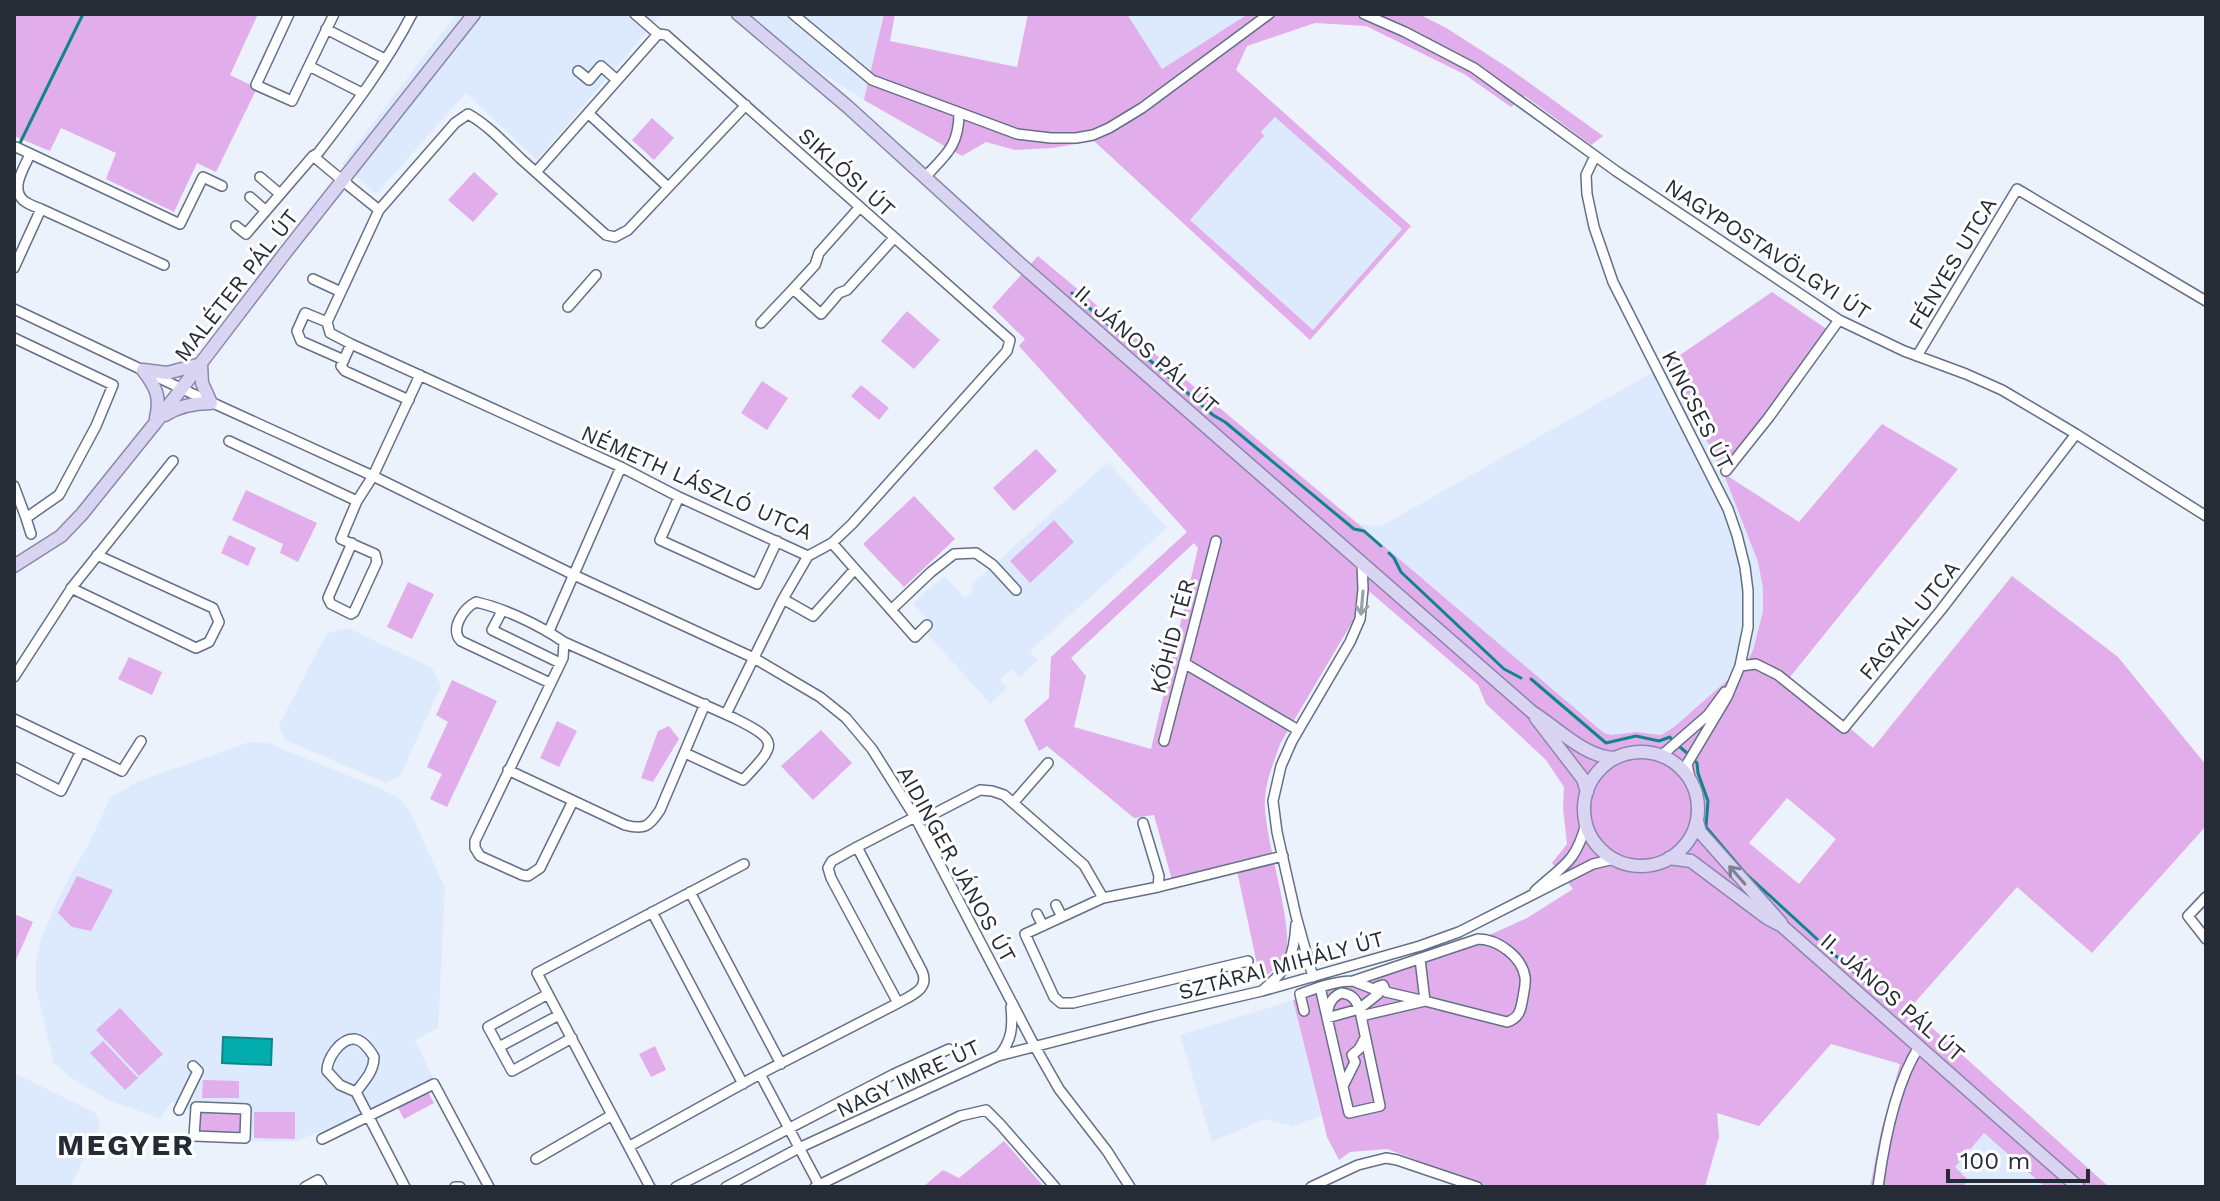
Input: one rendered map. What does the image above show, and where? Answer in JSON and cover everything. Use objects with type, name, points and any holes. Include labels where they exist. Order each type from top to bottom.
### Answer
[{"type":"main road","name":"MALÉTER PÁL ÚT","points":[[14,566],[61,536],[72,525],[474,14]]},
{"type":"main road","name":"II. JÁNOS PÁL ÚT","points":[[738,14],[926,176],[1018,262],[1532,712]]},
{"type":"main road","points":[[143,370],[167,373],[201,364],[202,383],[211,403],[182,406],[156,422]]},
{"type":"main road","points":[[143,370],[158,393],[156,422]]},
{"type":"main road","points":[[1532,712],[1590,753],[1615,758]]},
{"type":"main road","points":[[1532,712],[1583,779],[1587,792]]},
{"type":"main road","points":[[1697,821],[1687,843],[1669,858],[1641,866],[1629,865],[1614,859],[1594,841],[1586,824],[1584,808],[1587,792],[1595,775],[1615,758],[1638,752],[1662,755],[1678,765],[1690,779],[1698,804],[1700,832],[1782,926]]},
{"type":"main road","name":"II. JÁNOS PÁL ÚT","points":[[1669,858],[1691,861],[1782,926],[2078,1187]]},
{"type":"street","points":[[289,14],[256,85],[292,101],[334,14]]},
{"type":"street","points":[[236,226],[246,234],[318,153],[385,59],[412,14]]},
{"type":"street","name":"SIKLÓSI ÚT","points":[[635,14],[657,35],[666,35],[746,105],[1006,335],[1010,345]]},
{"type":"street","points":[[793,14],[872,80],[1017,134],[1051,138],[1076,138],[1109,128],[1142,108],[1269,14]]},
{"type":"street","name":"NAGYPOSTAVÖLGYI ÚT","points":[[1364,14],[1474,68],[1595,156],[1839,320],[1870,336],[2002,390],[2206,516]]},
{"type":"street","points":[[326,29],[385,59]]},
{"type":"street","points":[[536,172],[657,35]]},
{"type":"street","points":[[309,66],[362,93]]},
{"type":"street","points":[[578,71],[589,80],[601,66],[617,80]]},
{"type":"street","points":[[344,360],[301,341],[297,331],[305,313],[327,322],[379,210],[455,123],[468,114],[606,235],[615,237],[628,230],[746,105]]},
{"type":"street","points":[[588,113],[668,187]]},
{"type":"street","points":[[926,176],[952,149],[959,131],[959,113]]},
{"type":"street","points":[[16,147],[180,224],[203,177],[222,186]]},
{"type":"street","points":[[30,154],[18,183],[18,193],[23,201],[164,265]]},
{"type":"street","points":[[313,156],[337,176],[344,178],[348,185],[379,210]]},
{"type":"street","name":"KINCSES ÚT","points":[[1595,156],[1586,175],[1587,194],[1594,227],[1613,282],[1728,509],[1741,548],[1748,591],[1748,627],[1740,666],[1730,686]]},
{"type":"street","points":[[260,177],[280,194]]},
{"type":"street","name":"FÉNYES UTCA","points":[[1917,356],[2017,189],[2206,301]]},
{"type":"street","points":[[250,197],[266,211]]},
{"type":"street","points":[[761,323],[815,265],[819,253],[859,208]]},
{"type":"street","points":[[14,268],[41,209]]},
{"type":"street","points":[[793,289],[821,314],[894,238]]},
{"type":"street","points":[[568,307],[596,275]]},
{"type":"street","points":[[313,279],[341,292]]},
{"type":"street","name":"AIDINGER JÁNOS ÚT","points":[[14,309],[754,658],[820,697],[846,718],[872,749],[917,820],[1059,1089],[1107,1151],[1130,1187]]},
{"type":"street","points":[[1726,471],[1839,320]]},
{"type":"street","name":"NÉMETH LÁSZLÓ UTCA","points":[[327,322],[330,333],[351,344],[808,556],[832,543],[852,524],[1010,345]]},
{"type":"street","points":[[14,338],[113,385],[96,426],[59,495],[26,518]]},
{"type":"street","points":[[351,344],[341,366],[345,371],[409,400]]},
{"type":"street","points":[[441,385],[447,372]]},
{"type":"street","points":[[352,543],[328,598],[331,604],[351,614],[377,562],[375,554],[352,543],[341,539],[420,375]]},
{"type":"street","name":"FAGYAL UTCA","points":[[1844,728],[1951,598],[2076,434]]},
{"type":"street","points":[[229,441],[357,501]]},
{"type":"street","points":[[14,677],[71,588],[173,461]]},
{"type":"street","points":[[549,631],[621,467]]},
{"type":"street","points":[[14,486],[31,534]]},
{"type":"street","points":[[679,497],[660,540],[757,584],[777,541]]},
{"type":"street","name":"KŐHÍD TÉR","points":[[1164,741],[1216,541]]},
{"type":"street","points":[[832,543],[915,637],[927,625]]},
{"type":"street","points":[[891,610],[954,554],[976,553],[993,565],[1016,590]]},
{"type":"street","points":[[71,588],[196,648],[209,642],[219,622],[213,608],[97,555]]},
{"type":"street","points":[[726,714],[808,556]]},
{"type":"street","points":[[1313,977],[1296,916],[1274,812],[1275,786],[1298,730],[1350,642],[1360,619],[1362,563]]},
{"type":"street","points":[[783,599],[813,616],[855,569]]},
{"type":"street","points":[[550,683],[461,641],[456,636],[456,630],[464,611],[476,602],[549,631],[564,642],[760,731],[769,740],[770,747],[743,780],[685,753]]},
{"type":"street","points":[[502,611],[492,630],[560,663]]},
{"type":"street","points":[[564,642],[560,663],[475,841],[475,848],[480,856],[522,875],[534,874],[540,868],[573,801]]},
{"type":"street","points":[[1184,663],[1298,730]]},
{"type":"street","points":[[1740,666],[1756,664],[1778,675],[1854,736]]},
{"type":"street","points":[[1662,755],[1708,715],[1730,686]]},
{"type":"street","points":[[1690,779],[1687,768],[1690,758],[1719,714],[1730,686]]},
{"type":"street","points":[[508,770],[625,825],[646,826],[660,810],[705,704]]},
{"type":"street","points":[[14,719],[122,771],[141,741]]},
{"type":"street","points":[[14,767],[61,791],[81,751]]},
{"type":"street","points":[[1014,802],[1048,763]]},
{"type":"street","points":[[898,1003],[828,868],[832,861],[857,847],[980,790],[992,791],[1014,802],[1084,865],[1103,898]]},
{"type":"street","points":[[1143,823],[1159,876],[1158,887]]},
{"type":"street","name":"SZTÁRAI MIHÁLY ÚT","points":[[1529,896],[1573,857],[1586,824]]},
{"type":"street","points":[[630,1146],[898,1003],[924,986],[925,978],[857,847]]},
{"type":"street","points":[[1248,961],[1073,1003],[1061,1003],[1054,997],[1025,934],[1103,898],[1283,856]]},
{"type":"street","name":"SZTÁRAI MIHÁLY ÚT","points":[[1034,1045],[1262,991],[1411,948],[1459,932],[1593,864],[1614,859]]},
{"type":"street","points":[[650,1187],[537,973],[744,864]]},
{"type":"street","points":[[690,892],[781,1064]]},
{"type":"street","points":[[2206,897],[2188,916],[2206,939]]},
{"type":"street","points":[[1073,898],[1079,910]]},
{"type":"street","points":[[1056,905],[1062,917]]},
{"type":"street","points":[[652,912],[743,1084]]},
{"type":"street","points":[[1037,914],[1043,926]]},
{"type":"street","points":[[1262,991],[1280,975],[1290,959],[1296,916]]},
{"type":"street","points":[[1304,1011],[1300,994],[1320,987],[1339,987],[1353,981],[1473,940],[1488,939],[1499,943],[1522,968],[1525,978],[1521,1009],[1512,1021],[1504,1022],[1353,981]]},
{"type":"street","points":[[1420,959],[1425,1001]]},
{"type":"street","points":[[1360,1013],[1399,966]]},
{"type":"street","points":[[1374,974],[1381,990]]},
{"type":"street","points":[[1320,987],[1349,1113],[1380,1106],[1357,1000],[1339,987]]},
{"type":"street","points":[[1339,987],[1346,1013]]},
{"type":"street","points":[[1327,1018],[1328,1005],[1339,987]]},
{"type":"street","points":[[548,994],[488,1027],[512,1071],[572,1038]]},
{"type":"street","points":[[998,1056],[1010,1040],[1010,999]]},
{"type":"street","points":[[1327,1018],[1346,1013],[1372,1014],[1425,1001]]},
{"type":"street","points":[[1343,1086],[1365,1041],[1365,1024],[1372,1014]]},
{"type":"street","points":[[499,1047],[559,1015]]},
{"type":"street","points":[[356,1092],[371,1073],[374,1057],[361,1041],[354,1039],[348,1040],[331,1055],[327,1071],[334,1080],[356,1092],[405,1187]]},
{"type":"street","points":[[1333,1043],[1372,1072]]},
{"type":"street","name":"NAGY IMRE ÚT","points":[[726,1187],[799,1148],[998,1056],[1034,1045]]},
{"type":"street","points":[[1878,1187],[1895,1105],[1911,1059],[1919,1047]]},
{"type":"street","name":"NAGY IMRE ÚT","points":[[676,1187],[894,1074],[949,1049]]},
{"type":"street","points":[[179,1110],[198,1071],[193,1066]]},
{"type":"street","points":[[760,1074],[817,1186],[960,1116],[988,1111],[1055,1187]]},
{"type":"street","points":[[322,1139],[434,1084],[489,1187]]},
{"type":"street","points":[[196,1107],[246,1109],[245,1138],[194,1136],[196,1107]]},
{"type":"street","points":[[536,1159],[612,1115]]},
{"type":"street","points":[[1311,1187],[1358,1165],[1386,1158],[1477,1187]]},
{"type":"street","points":[[305,1187],[318,1180],[322,1187]]},
{"type":"shaded area","points":[[15,14],[258,14],[230,75],[257,88],[216,172],[197,163],[174,212],[106,179],[116,153],[61,128],[50,151],[14,136]]},
{"type":"shaded area","points":[[456,14],[662,14],[537,160],[466,93],[376,194],[342,164]]},
{"type":"shaded area","points":[[731,14],[884,14],[864,100]]},
{"type":"shaded area","points":[[884,14],[895,14],[890,41],[1017,67],[1028,14],[1127,14],[1162,69],[1248,14],[1419,14],[1510,69],[1603,136],[1591,145],[1525,96],[1511,107],[1464,74],[1366,26],[1315,23],[1247,46],[1236,70],[1411,226],[1310,340],[1094,141],[1015,150],[986,142],[962,156],[864,100]],"holes":[[[1275,117],[1402,229],[1313,330],[1190,220],[1264,136],[1261,132]]]},
{"type":"shaded area","points":[[1127,14],[1248,14],[1162,69]]},
{"type":"shaded area","points":[[1275,116],[1402,230],[1313,330],[1189,220],[1264,136],[1261,133]]},
{"type":"shaded area","points":[[652,118],[674,138],[654,160],[632,140]]},
{"type":"shaded area","points":[[474,172],[498,194],[473,222],[448,200]]},
{"type":"shaded area","points":[[1038,256],[1604,733],[1611,735],[1636,732],[1661,735],[1731,677],[1748,660],[1753,650],[1763,612],[1763,588],[1758,562],[1724,473],[1799,522],[1882,424],[1958,469],[1790,677],[1873,748],[2012,576],[2118,657],[2206,765],[2206,826],[2092,953],[2017,887],[1910,1008],[2109,1187],[2045,1187],[1984,1133],[1955,1167],[1968,1180],[1963,1187],[1870,1187],[1881,1131],[1900,1064],[1831,1044],[1759,1126],[1717,1113],[1719,1137],[1705,1186],[1488,1187],[1387,1149],[1350,1152],[1339,1160],[1327,1137],[1293,1000],[1447,954],[1527,918],[1573,889],[1552,863],[1567,844],[1564,787],[1546,760],[1486,704],[1478,685],[1370,592],[1280,744],[1269,778],[1266,815],[1287,928],[1287,946],[1280,965],[1260,978],[1237,871],[1174,887],[1154,815],[1134,818],[1047,746],[1039,751],[1024,720],[1049,698],[1051,657],[1187,532],[1019,346],[1025,339],[992,307]],"holes":[[[1194,543],[1198,548],[1151,749],[1074,727],[1086,676],[1071,658]],[[1787,798],[1836,839],[1799,884],[1749,843]]]},
{"type":"shaded area","points":[[1772,292],[1828,330],[1723,473],[1667,364]]},
{"type":"shaded area","points":[[907,311],[940,340],[914,369],[881,341]]},
{"type":"shaded area","points":[[1667,364],[1723,472],[1758,562],[1763,612],[1748,660],[1674,727],[1661,735],[1636,732],[1611,735],[1604,733],[1357,523],[1380,527]]},
{"type":"shaded area","points":[[762,381],[788,398],[767,430],[741,413]]},
{"type":"shaded area","points":[[861,385],[889,408],[879,420],[851,396]]},
{"type":"shaded area","points":[[1036,449],[1057,471],[1014,511],[993,488]]},
{"type":"shaded area","points":[[1108,462],[1167,528],[1030,651],[1038,660],[1019,677],[1012,669],[1000,680],[1007,688],[990,704],[926,632],[932,625],[913,603],[944,576],[965,598],[973,590],[970,586]]},
{"type":"shaded area","points":[[246,490],[317,523],[298,562],[280,553],[283,544],[232,520]]},
{"type":"shaded area","points":[[914,496],[955,539],[904,587],[863,544]]},
{"type":"shaded area","points":[[1054,520],[1074,542],[1030,583],[1010,561]]},
{"type":"shaded area","points":[[229,535],[256,548],[248,566],[221,553]]},
{"type":"shaded area","points":[[408,582],[434,594],[412,639],[387,627]]},
{"type":"shaded area","points":[[348,628],[432,668],[441,686],[400,776],[385,783],[284,739],[279,725],[327,633]]},
{"type":"shaded area","points":[[129,657],[162,672],[152,695],[118,679]]},
{"type":"shaded area","points":[[452,680],[497,701],[447,807],[430,799],[442,774],[427,767],[448,722],[436,715]]},
{"type":"shaded area","points":[[557,721],[577,731],[559,767],[540,758]]},
{"type":"shaded area","points":[[669,726],[679,739],[653,782],[641,778],[658,731]]},
{"type":"shaded area","points":[[821,730],[852,763],[813,800],[781,766]]},
{"type":"shaded area","points":[[249,742],[268,743],[401,800],[410,812],[445,888],[438,1028],[415,1040],[434,1079],[354,1119],[296,1141],[243,1142],[172,1102],[160,1119],[111,1101],[73,1079],[54,1064],[36,988],[36,961],[42,936],[111,797],[137,782]]},
{"type":"shaded area","points":[[77,876],[113,890],[91,931],[72,927],[58,913]]},
{"type":"shaded area","points":[[14,914],[33,922],[15,962],[14,962]]},
{"type":"shaded area","points":[[1293,1000],[1321,1116],[1293,1126],[1265,1119],[1212,1142],[1180,1035]]},
{"type":"shaded area","points":[[120,1008],[163,1054],[139,1076],[96,1030]]},
{"type":"shaded area","points":[[103,1041],[138,1078],[125,1090],[90,1053]]},
{"type":"shaded area","points":[[655,1046],[666,1070],[651,1077],[639,1054]]},
{"type":"shaded area","points":[[14,1073],[96,1113],[100,1125],[70,1187],[14,1187]]},
{"type":"shaded area","points":[[203,1080],[239,1081],[239,1098],[202,1098]]},
{"type":"shaded area","points":[[427,1090],[434,1103],[404,1119],[397,1106]]},
{"type":"shaded area","points":[[197,1109],[243,1111],[242,1136],[196,1134]]},
{"type":"shaded area","points":[[254,1112],[295,1112],[295,1139],[254,1138]]},
{"type":"shaded area","points":[[1984,1133],[2045,1187],[1963,1187],[1968,1180],[1954,1167]]},
{"type":"shaded area","points":[[1004,1141],[1044,1187],[923,1187],[943,1170],[959,1178]]},
{"type":"water","points":[[223,1037],[272,1039],[271,1065],[222,1063]]},
{"type":"waterway","points":[[20,143],[83,14]]},
{"type":"waterway","points":[[1072,293],[1213,415],[1354,529],[1364,531],[1381,546]]},
{"type":"waterway","points":[[1389,553],[1401,572],[1504,669],[1521,678]]},
{"type":"waterway","points":[[1531,679],[1606,743],[1636,736],[1659,741],[1670,737],[1672,740]]},
{"type":"waterway","points":[[1680,747],[1687,753]]},
{"type":"waterway","points":[[1694,760],[1708,801],[1706,827],[1745,873],[1817,939]]},
{"type":"waterway","points":[[1828,949],[1868,984]]},
{"type":"district","name":"MEGYER","points":[[126,1145]]}]
